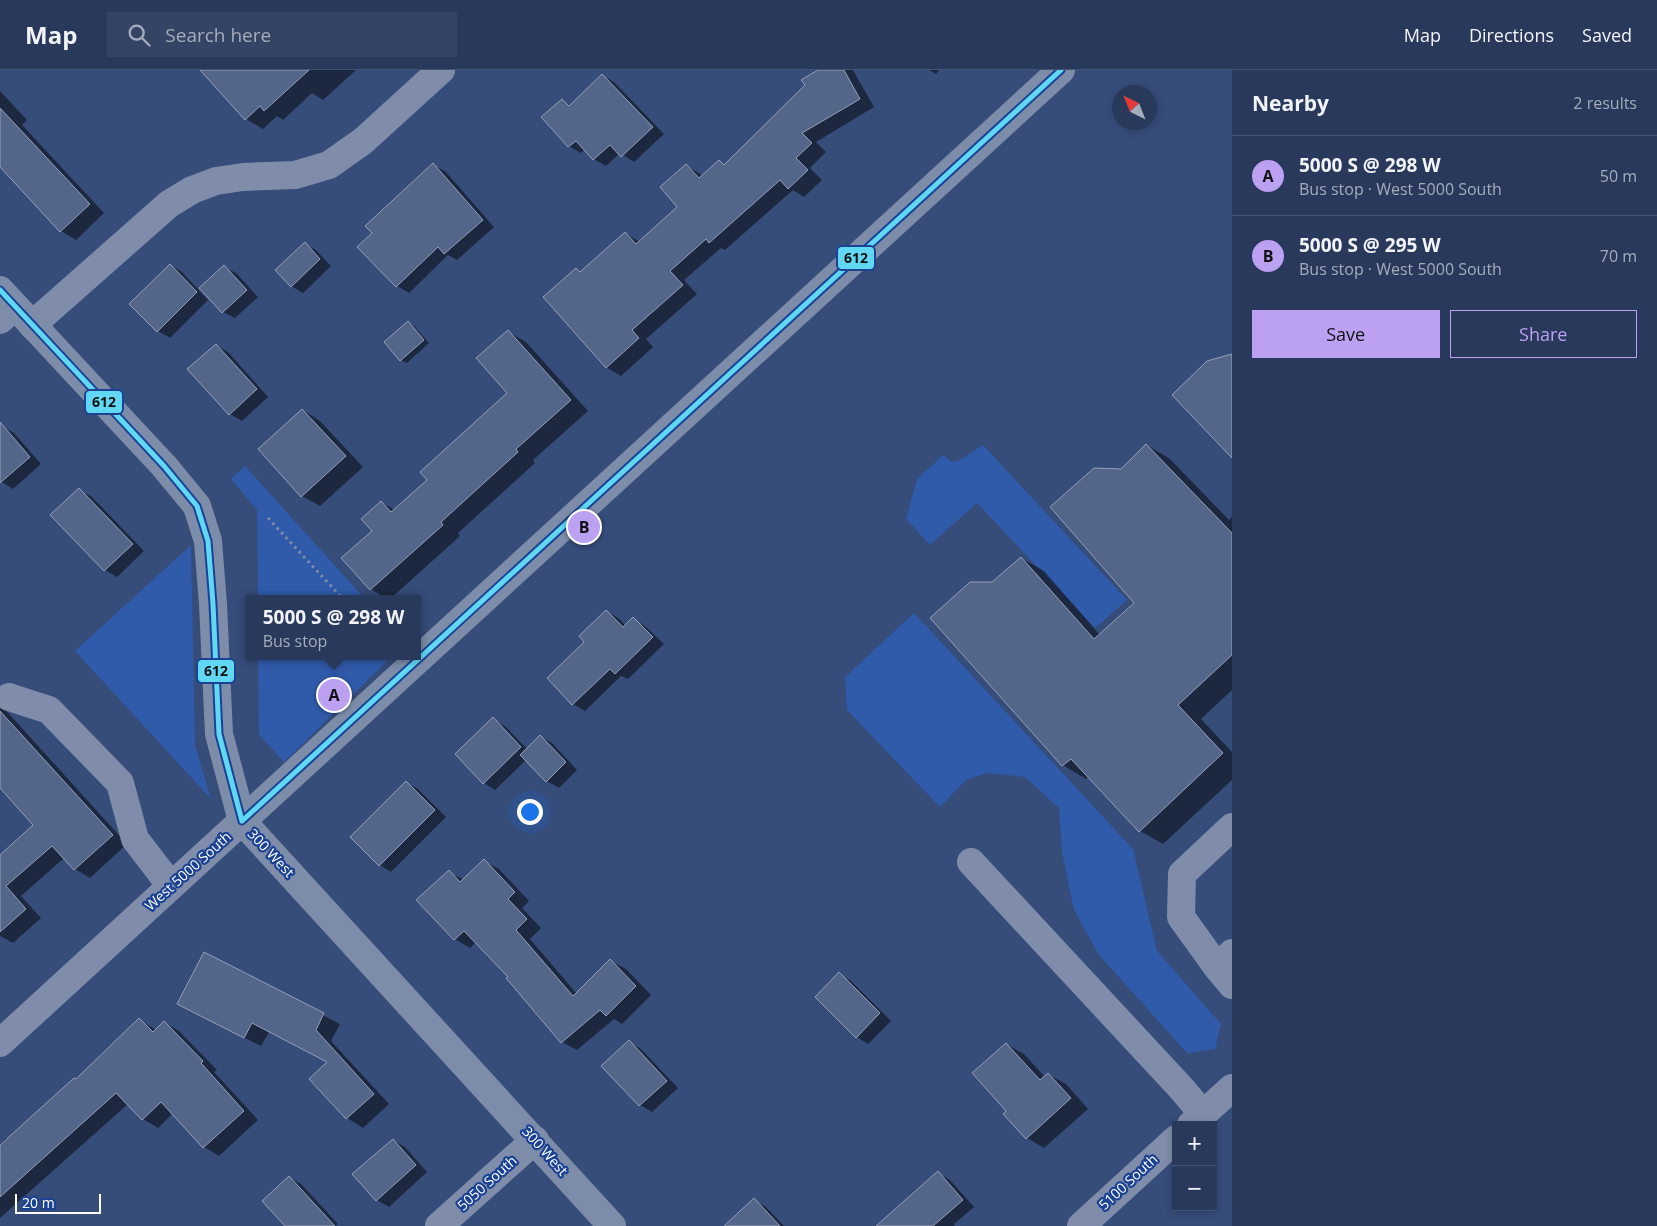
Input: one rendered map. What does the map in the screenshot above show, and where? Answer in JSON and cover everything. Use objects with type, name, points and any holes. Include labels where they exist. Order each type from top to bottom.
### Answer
[{"type":"main road","name":"West 5000 South","points":[[421,657],[1061,70]]},
{"type":"main road","name":"300 West","points":[[12,311],[164,466],[197,506],[208,541],[219,734],[242,821],[612,1226]]},
{"type":"main road","name":"West 5000 South","points":[[242,821],[418,660]]},
{"type":"street","points":[[12,311],[192,190],[216,181],[243,177],[295,175],[329,165],[363,141],[441,70]]},
{"type":"street","points":[[9,697],[49,710],[120,783],[135,839],[171,886]]},
{"type":"street","name":"West 5000 South","points":[[0,1043],[242,821]]},
{"type":"street","points":[[1227,969],[1181,917],[1182,874],[1232,828]]},
{"type":"street","points":[[970,862],[1181,1088],[1197,1120],[1232,1088]]},
{"type":"street","name":"5050 South","points":[[439,1226],[535,1140]]},
{"type":"street","name":"5100 South","points":[[1081,1226],[1172,1143]]},
{"type":"path","points":[[268,518],[339,595]]},
{"type":"shaded area","points":[[983,445],[1127,600],[1095,628],[977,503],[930,545],[906,519],[917,479],[943,455],[952,462],[960,460]]},
{"type":"shaded area","points":[[245,466],[361,595],[258,595],[257,510],[231,479]]},
{"type":"shaded area","points":[[191,545],[195,745],[211,799],[75,651]]},
{"type":"shaded area","points":[[914,613],[1133,849],[1157,951],[1221,1024],[1215,1049],[1187,1053],[1099,955],[1074,910],[1062,852],[1059,808],[1025,777],[987,773],[966,780],[940,807],[847,710],[845,677]]},
{"type":"shaded area","points":[[258,660],[388,660],[284,762],[259,735]]},
{"type":"building","points":[[200,70],[309,70],[264,111],[260,106],[245,120]]},
{"type":"building","points":[[818,70],[844,70],[860,99],[802,133],[812,143],[796,158],[808,170],[788,189],[780,180],[709,243],[706,239],[670,271],[683,285],[632,330],[639,338],[606,368],[543,297],[576,268],[580,272],[625,232],[636,244],[677,207],[660,187],[686,164],[699,178],[719,160],[724,165],[805,85],[801,80]]},
{"type":"building","points":[[602,74],[653,127],[621,157],[610,145],[593,160],[576,141],[568,147],[541,117],[562,99],[569,106]]},
{"type":"building","points":[[0,108],[90,204],[60,232],[0,167]]},
{"type":"building","points":[[433,163],[483,220],[444,254],[438,247],[396,287],[357,247],[372,233],[365,226]]},
{"type":"building","points":[[305,242],[320,259],[291,287],[275,270]]},
{"type":"building","points":[[170,264],[197,292],[157,332],[129,304]]},
{"type":"building","points":[[224,265],[247,290],[222,313],[199,288]]},
{"type":"building","points":[[408,321],[424,340],[400,361],[384,342]]},
{"type":"building","points":[[508,330],[571,400],[516,449],[518,452],[441,522],[443,525],[370,590],[341,558],[372,531],[361,519],[381,501],[391,512],[427,480],[420,472],[507,393],[476,358]]},
{"type":"building","points":[[216,344],[257,389],[229,415],[187,369]]},
{"type":"building","points":[[1232,354],[1232,458],[1172,395],[1207,361]]},
{"type":"building","points":[[302,409],[346,456],[301,497],[258,449]]},
{"type":"building","points":[[0,422],[30,457],[0,483]]},
{"type":"building","points":[[1146,444],[1232,533],[1232,655],[1178,705],[1223,753],[1139,832],[1071,759],[1062,766],[930,618],[970,582],[992,582],[1021,557],[1094,639],[1134,603],[1050,507],[1094,468],[1121,469]]},
{"type":"building","points":[[79,488],[133,544],[104,571],[50,515]]},
{"type":"building","points":[[606,610],[623,627],[633,617],[653,637],[615,674],[610,669],[572,705],[547,678],[584,642],[579,636]]},
{"type":"building","points":[[0,711],[113,835],[74,870],[52,846],[6,886],[26,909],[0,932],[0,855],[33,825],[0,788]]},
{"type":"building","points":[[493,717],[521,747],[483,784],[455,754]]},
{"type":"building","points":[[540,735],[566,762],[546,782],[520,755]]},
{"type":"building","points":[[406,781],[435,810],[379,866],[350,837]]},
{"type":"building","points":[[484,859],[515,892],[508,899],[527,919],[516,930],[573,996],[610,959],[636,986],[606,1016],[600,1010],[561,1043],[506,978],[508,977],[464,931],[454,940],[416,900],[449,870],[460,882]]},
{"type":"building","points":[[204,952],[324,1013],[316,1030],[374,1094],[346,1119],[309,1079],[327,1062],[252,1023],[244,1038],[177,1004]]},
{"type":"building","points":[[839,972],[880,1013],[856,1038],[815,997]]},
{"type":"building","points":[[139,1018],[153,1032],[164,1021],[203,1061],[201,1063],[244,1111],[203,1148],[161,1102],[142,1120],[116,1093],[0,1197],[0,1145],[74,1078],[76,1079]]},
{"type":"building","points":[[629,1040],[667,1081],[639,1106],[601,1066]]},
{"type":"building","points":[[1006,1043],[1040,1080],[1048,1073],[1071,1098],[1026,1139],[1003,1114],[1006,1111],[972,1073]]},
{"type":"building","points":[[393,1139],[416,1165],[376,1201],[352,1174]]},
{"type":"building","points":[[938,1171],[963,1200],[933,1226],[876,1226]]},
{"type":"building","points":[[289,1176],[335,1226],[285,1226],[262,1201]]},
{"type":"building","points":[[754,1198],[780,1226],[724,1226]]},
{"type":"transit line","name":"612","points":[[421,657],[1061,70]]},
{"type":"transit line","name":"612","points":[[0,290],[164,466],[197,506],[208,541],[219,734],[242,821]]},
{"type":"transit line","name":"612","points":[[242,821],[418,660]]},
{"type":"place","name":"5000 S @ 295 W","points":[[584,527]]},
{"type":"place","name":"5000 S @ 298 W","points":[[334,695]]}]
